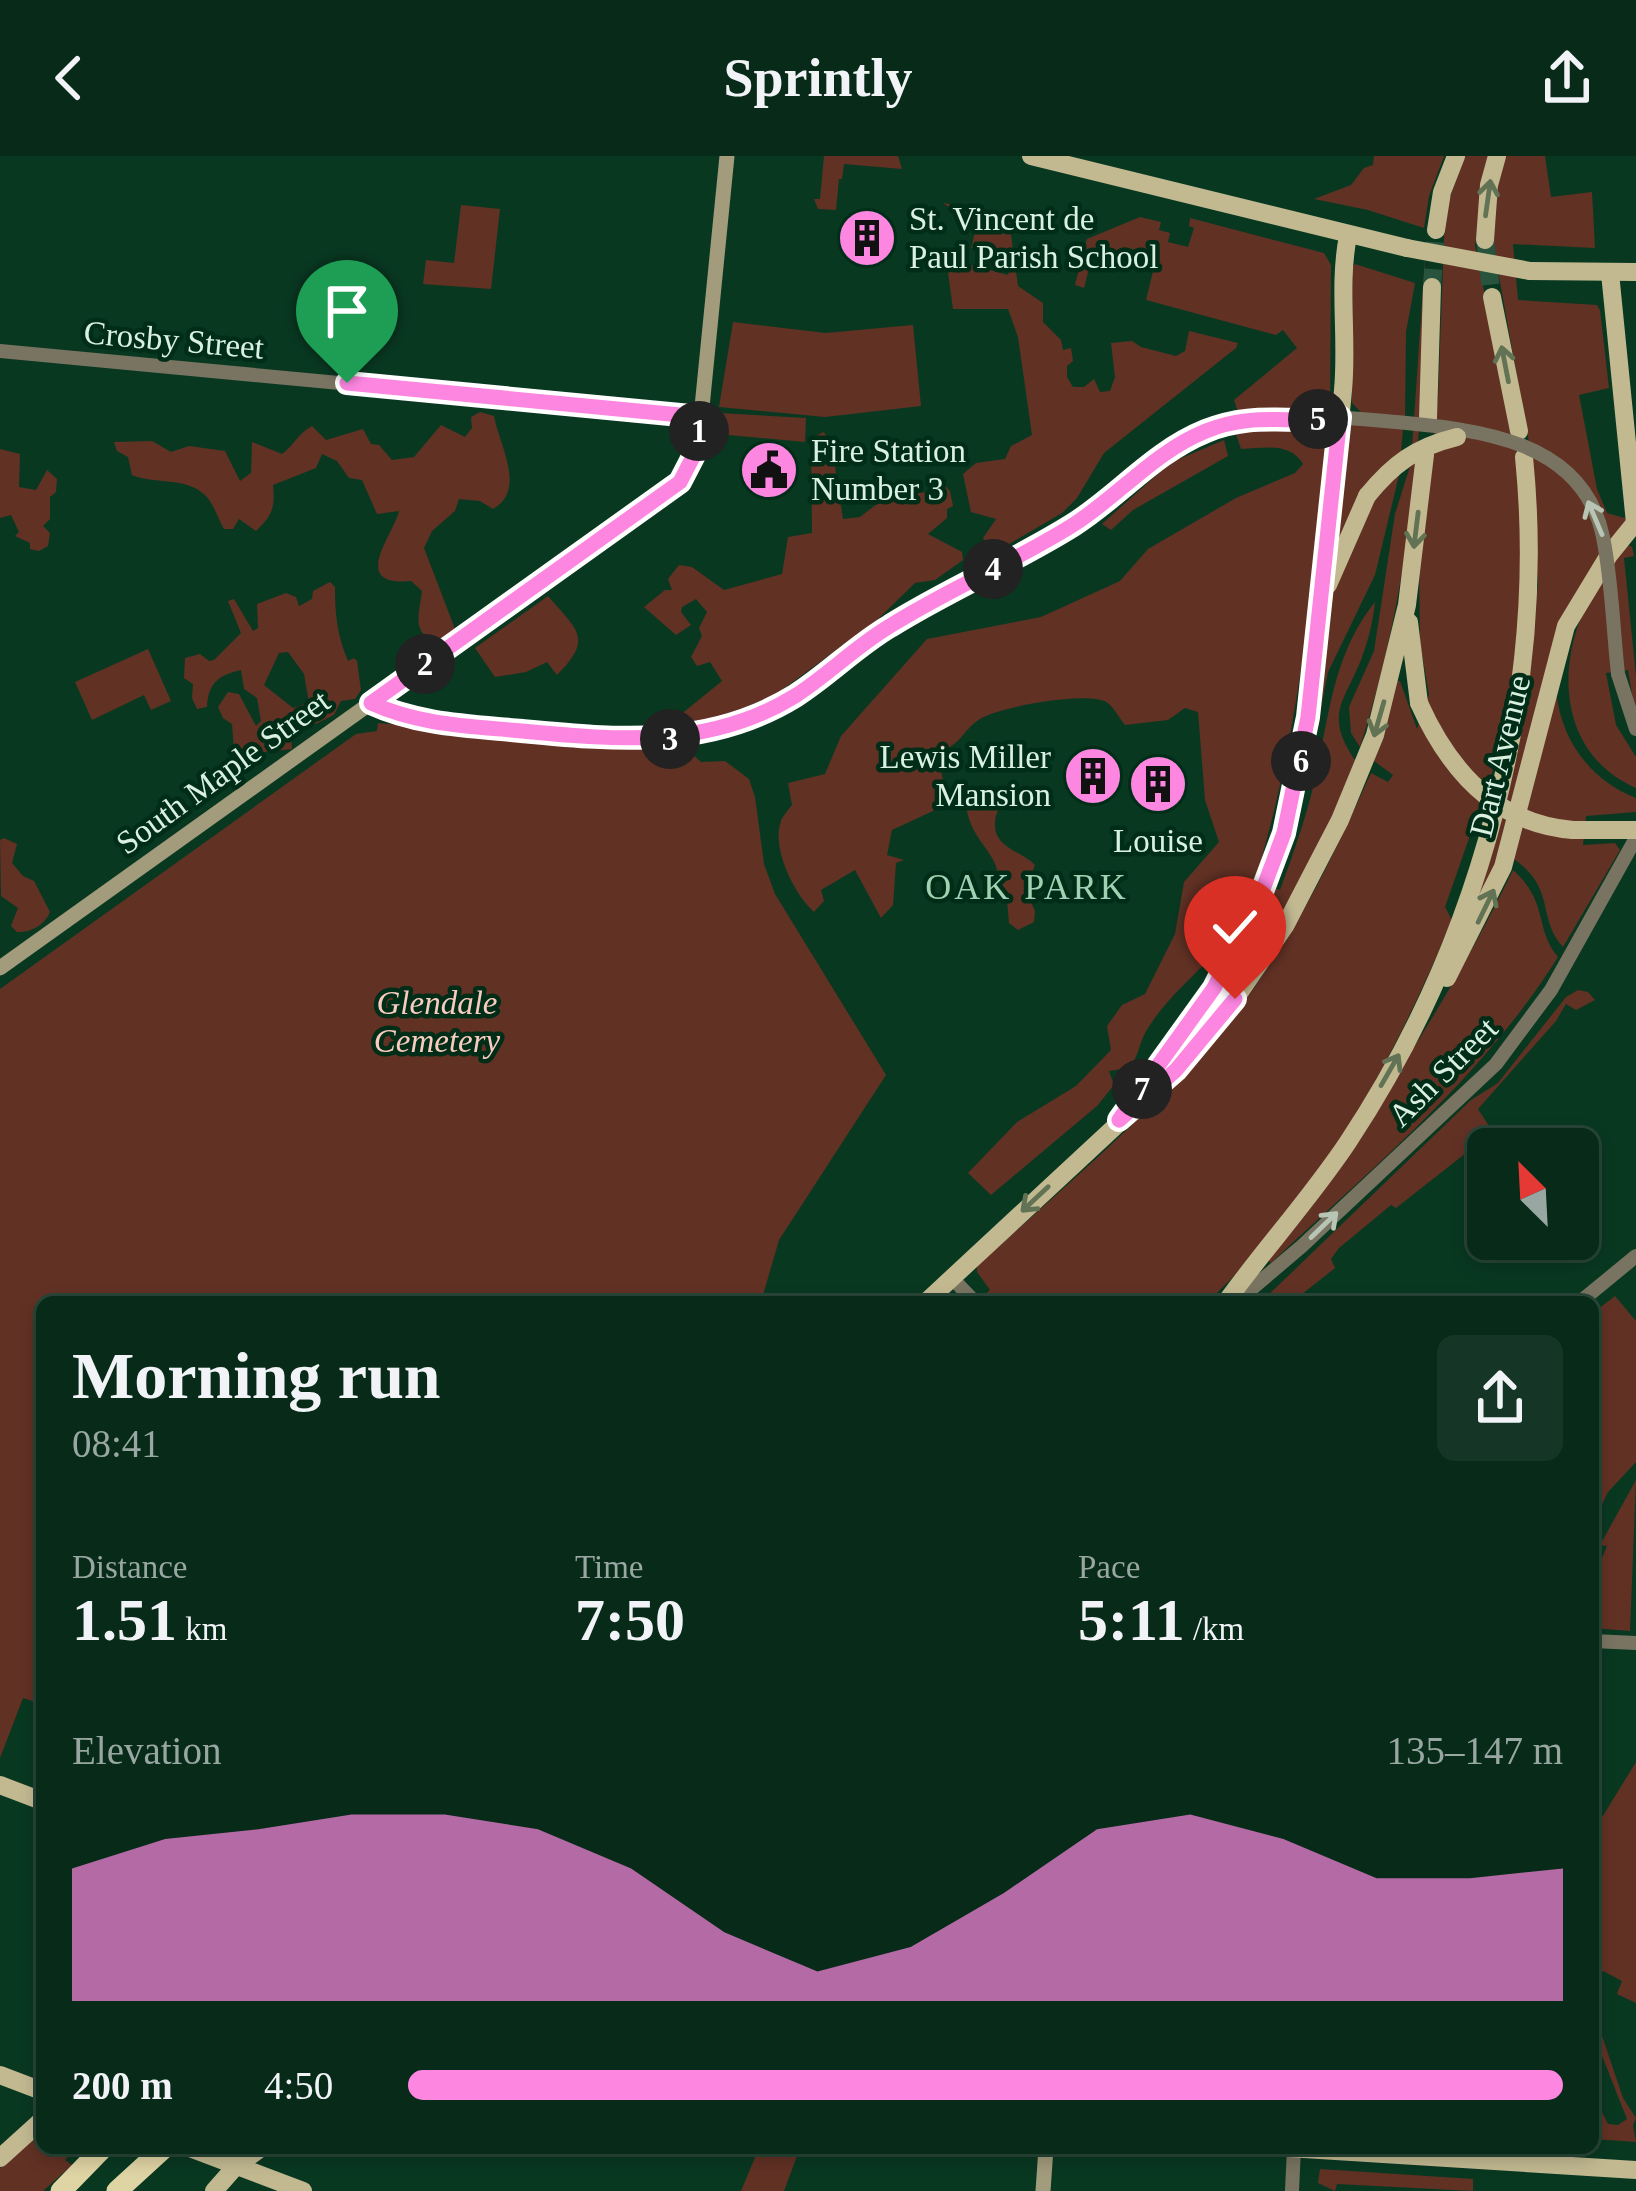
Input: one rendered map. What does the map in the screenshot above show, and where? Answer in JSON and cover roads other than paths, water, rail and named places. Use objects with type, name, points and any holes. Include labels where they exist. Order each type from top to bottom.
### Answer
[{"type":"highway","points":[[61,2191],[96,2154]]},
{"type":"highway","points":[[119,2188],[157,2154]]},
{"type":"main road","name":"South Maple Street","points":[[0,968],[680,482],[694,455],[701,417],[727,156]]},
{"type":"main road","points":[[1030,156],[1407,248],[1530,271],[1636,272]]},
{"type":"main road","points":[[1436,230],[1442,192],[1456,156]]},
{"type":"main road","points":[[1485,240],[1496,156]]},
{"type":"main road","points":[[1119,1120],[1214,988],[1272,868],[1303,755],[1340,417],[1345,352],[1342,266],[1348,236]]},
{"type":"main road","name":"Dart Avenue","points":[[1426,1006],[1459,956],[1503,867],[1566,626],[1609,555],[1636,525],[1610,273]]},
{"type":"main road","points":[[1428,418],[1432,287]]},
{"type":"main road","points":[[1492,297],[1519,431]]},
{"type":"main road","points":[[1322,601],[1367,496],[1385,474],[1417,449],[1476,434]]},
{"type":"main road","points":[[932,1296],[1176,1070],[1285,926],[1340,820],[1375,735],[1407,605],[1425,455]]},
{"type":"main road","points":[[1231,1296],[1349,1140],[1426,1006],[1490,824],[1525,653],[1531,564],[1524,457]]},
{"type":"main road","points":[[1407,605],[1419,703],[1456,770],[1481,792],[1532,822],[1636,834]]},
{"type":"main road","points":[[0,1785],[36,1799]]},
{"type":"main road","points":[[0,2075],[36,2089]]},
{"type":"main road","points":[[0,2158],[36,2125]]},
{"type":"main road","points":[[205,2154],[304,2191]]},
{"type":"main road","points":[[214,2191],[253,2154]]},
{"type":"main road","points":[[1043,2191],[1046,2154]]},
{"type":"main road","points":[[1386,2154],[1636,2170]]},
{"type":"street","name":"Crosby Street","points":[[0,351],[701,417]]},
{"type":"street","points":[[371,703],[412,720],[632,740],[684,737],[728,726],[791,698],[894,623],[1071,526],[1181,442],[1255,417],[1340,417],[1513,439],[1541,452],[1569,475],[1591,505],[1603,535],[1618,674],[1636,729]]},
{"type":"street","name":"Ash Street","points":[[1243,1296],[1508,1050],[1550,990],[1636,834]]},
{"type":"street","points":[[1587,1296],[1636,1256]]},
{"type":"street","points":[[951,1277],[969,1296]]},
{"type":"street","points":[[1599,1641],[1636,1643]]},
{"type":"street","points":[[1292,2154],[1292,2191]]},
{"type":"tunnel","points":[[1432,287],[1436,230]]},
{"type":"tunnel","points":[[1485,240],[1492,297]]},
{"type":"place","name":"St. Vincent de Paul Parish School","points":[[867,238]]},
{"type":"place","name":"Fire Station Number 3","points":[[769,470]]},
{"type":"place","name":"Lewis Miller Mansion","points":[[1093,776]]},
{"type":"place","name":"Louise","points":[[1158,784]]},
{"type":"district","name":"OAK PARK","points":[[1027,887]]},
{"type":"park label","name":"Glendale Cemetery","points":[[437,1022]]}]
